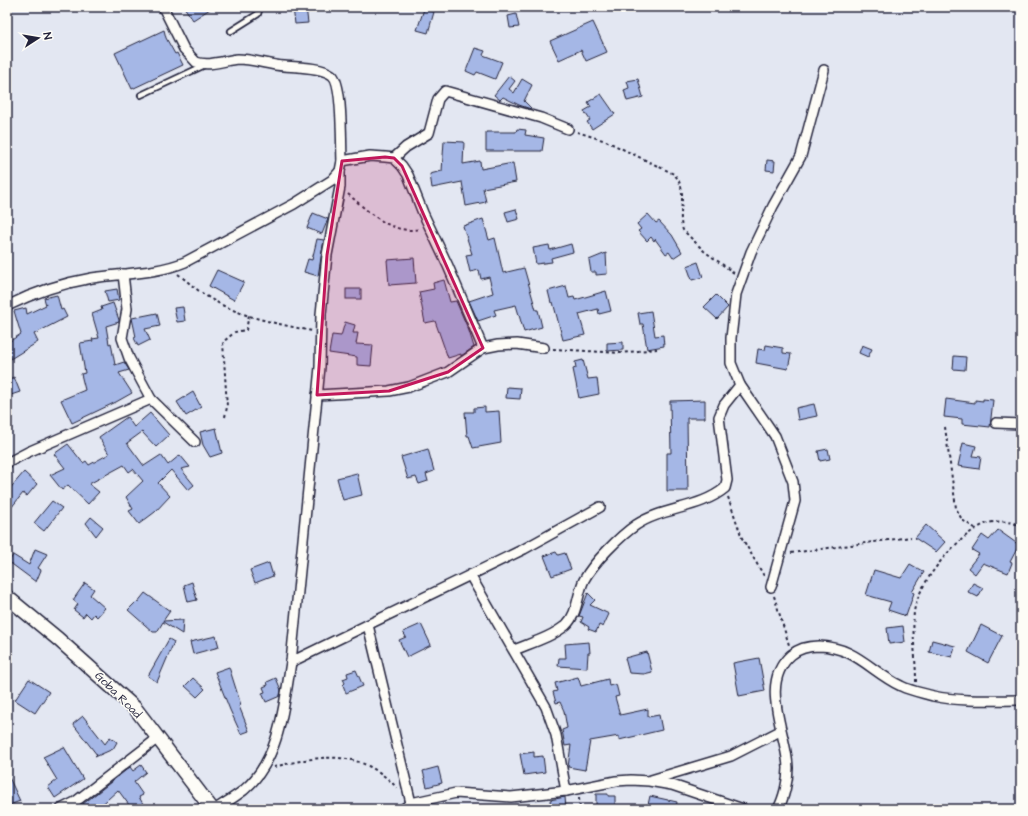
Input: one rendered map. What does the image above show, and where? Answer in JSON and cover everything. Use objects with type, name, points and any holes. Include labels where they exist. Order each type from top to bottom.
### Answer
[{"type":"main road","name":"Goba Road","points":[[7,597],[58,639],[135,708],[212,809]]},
{"type":"street","points":[[163,7],[184,49],[196,62],[211,63],[244,60],[328,72],[333,75],[337,82],[340,96],[342,161],[340,171],[340,187],[327,255],[320,333],[318,394],[291,662],[284,702],[272,749],[261,770],[245,789],[216,809]]},
{"type":"street","points":[[771,588],[794,501],[795,489],[775,436],[740,386],[731,363],[736,294],[754,245],[773,206],[802,156],[824,70]]},
{"type":"street","points":[[394,158],[406,147],[429,133],[438,99],[445,91],[541,118],[568,129]]},
{"type":"street","points":[[342,161],[370,156],[394,158],[402,166],[408,175],[483,348]]},
{"type":"street","points":[[7,306],[47,290],[81,280],[171,268],[294,204],[332,180],[340,171]]},
{"type":"street","points":[[123,274],[127,310],[122,340],[129,358],[151,399],[195,442]]},
{"type":"street","points":[[318,394],[389,391],[409,387],[448,372],[483,348],[517,344],[544,348]]},
{"type":"street","points":[[514,650],[538,640],[567,624],[574,614],[584,581],[593,564],[636,526],[651,517],[708,498],[725,488],[727,480],[719,417],[724,405],[740,386]]},
{"type":"street","points":[[7,463],[28,452],[151,399]]},
{"type":"street","points":[[996,423],[1021,424]]},
{"type":"street","points":[[291,662],[524,549],[600,507]]},
{"type":"street","points":[[470,575],[546,707],[556,734],[566,791]]},
{"type":"street","points":[[368,625],[411,803]]},
{"type":"street","points":[[778,809],[786,783],[788,769],[776,704],[777,680],[781,668],[791,655],[805,647],[833,647],[846,651],[902,687],[935,696],[1021,700]]},
{"type":"street","points":[[649,781],[731,756],[780,731]]},
{"type":"street","points":[[61,809],[75,802],[158,738]]},
{"type":"street","points":[[403,809],[411,803],[456,794],[511,797],[566,791],[616,781],[649,781],[672,785],[743,809]]},
{"type":"lane","points":[[231,31],[258,14],[260,7]]},
{"type":"lane","points":[[141,95],[211,63]]},
{"type":"path","points":[[568,129],[606,141],[674,174],[677,177],[683,196],[683,230],[704,252],[741,279]]},
{"type":"path","points":[[340,187],[374,217],[393,227],[410,231],[430,228]]},
{"type":"path","points":[[171,268],[202,294],[223,305],[266,321],[320,333]]},
{"type":"path","points":[[226,417],[223,342],[235,332],[246,330],[250,316]]},
{"type":"path","points":[[544,348],[620,353],[657,349]]},
{"type":"path","points":[[944,427],[956,508],[962,520],[975,528]]},
{"type":"path","points":[[725,488],[742,538],[771,588],[778,605],[791,655]]},
{"type":"path","points":[[916,691],[914,612],[918,595],[930,572],[975,528],[987,523],[1001,522],[1021,526]]},
{"type":"path","points":[[780,554],[911,537]]},
{"type":"path","points":[[261,770],[299,760],[346,758],[362,762],[390,781],[411,803]]},
{"type":"path","points":[[826,809],[834,809]]},
{"type":"highlighted area","points":[[385,157],[394,158],[402,166],[483,348],[448,372],[389,391],[317,395],[327,255],[342,161]]},
{"type":"building","points":[[184,7],[213,7],[193,20]]},
{"type":"building","points":[[293,7],[306,7],[308,23],[295,24]]},
{"type":"building","points":[[424,9],[434,12],[428,33],[417,30]]},
{"type":"building","points":[[516,14],[519,27],[510,28],[508,16]]},
{"type":"building","points":[[593,22],[607,52],[586,61],[581,50],[559,60],[550,41]]},
{"type":"building","points":[[164,30],[166,38],[175,54],[177,53],[183,65],[132,89],[115,53]]},
{"type":"building","points":[[475,48],[485,51],[483,55],[502,62],[495,79],[477,72],[475,75],[466,71]]},
{"type":"building","points":[[509,76],[515,81],[509,89],[514,93],[522,79],[532,85],[524,101],[531,109],[503,97],[500,100],[494,95]]},
{"type":"building","points":[[638,79],[643,97],[627,101],[624,90],[629,88],[627,81]]},
{"type":"building","points":[[601,94],[615,114],[592,129],[587,122],[590,120],[584,111],[591,107],[588,102]]},
{"type":"building","points":[[517,129],[526,130],[525,135],[544,138],[542,151],[486,151],[486,132],[516,132]]},
{"type":"building","points":[[444,141],[464,142],[463,164],[480,161],[481,169],[513,163],[516,182],[483,188],[486,202],[466,206],[462,182],[432,188],[430,174],[442,171]]},
{"type":"building","points":[[767,160],[775,161],[774,171],[766,170]]},
{"type":"building","points":[[516,209],[519,219],[508,222],[505,212]]},
{"type":"building","points":[[313,213],[328,219],[322,234],[307,228]]},
{"type":"building","points":[[648,214],[656,223],[659,221],[672,235],[682,252],[673,258],[669,252],[666,254],[655,239],[654,241],[651,237],[647,241],[638,231],[641,229],[637,224]]},
{"type":"building","points":[[483,219],[489,240],[495,238],[503,273],[524,268],[542,327],[524,332],[516,305],[494,310],[496,315],[478,321],[469,301],[493,293],[489,277],[481,279],[479,270],[470,272],[466,255],[472,254],[463,226]]},
{"type":"building","points":[[317,239],[324,240],[318,276],[304,272],[308,259],[312,260]]},
{"type":"building","points":[[571,244],[573,252],[551,258],[552,262],[536,264],[533,248],[549,245],[550,250]]},
{"type":"building","points":[[606,253],[607,274],[596,275],[596,272],[591,272],[589,260]]},
{"type":"building","points":[[414,258],[416,283],[389,285],[387,260]]},
{"type":"building","points":[[698,262],[703,277],[692,280],[687,266]]},
{"type":"building","points":[[217,270],[244,282],[234,300],[209,286]]},
{"type":"building","points":[[444,280],[450,302],[456,301],[474,347],[461,356],[461,354],[448,358],[435,321],[425,323],[419,292],[434,289],[433,283]]},
{"type":"building","points":[[566,286],[569,298],[574,297],[575,300],[606,291],[611,311],[599,314],[598,309],[579,314],[585,335],[563,340],[553,302],[551,303],[548,291]]},
{"type":"building","points":[[117,289],[119,300],[108,302],[105,291]]},
{"type":"building","points":[[346,289],[361,289],[361,299],[346,299]]},
{"type":"building","points":[[57,295],[61,310],[63,309],[67,317],[34,334],[38,342],[7,361],[7,343],[21,334],[14,311],[26,308],[27,314],[46,305],[44,298]]},
{"type":"building","points":[[716,295],[728,307],[717,319],[704,307]]},
{"type":"building","points":[[113,303],[119,322],[106,326],[109,344],[111,343],[115,365],[124,362],[129,370],[119,373],[132,393],[72,423],[61,400],[85,390],[81,374],[85,373],[80,343],[93,341],[92,339],[99,338],[92,314],[102,310],[101,307]]},
{"type":"building","points":[[183,307],[185,321],[177,322],[174,308]]},
{"type":"building","points":[[651,311],[655,336],[663,335],[664,346],[647,349],[643,324],[640,324],[638,313]]},
{"type":"building","points":[[157,313],[160,326],[145,329],[150,340],[138,346],[134,338],[136,337],[132,318]]},
{"type":"building","points":[[345,322],[355,325],[353,333],[358,333],[356,344],[373,345],[371,366],[357,365],[357,357],[329,353],[332,335],[341,336]]},
{"type":"building","points":[[623,342],[623,350],[607,351],[607,343]]},
{"type":"building","points":[[766,345],[783,348],[783,353],[791,354],[788,369],[756,363],[758,349],[765,350]]},
{"type":"building","points":[[862,345],[872,349],[868,357],[859,353]]},
{"type":"building","points":[[954,356],[966,357],[965,370],[953,369]]},
{"type":"building","points":[[583,360],[588,379],[597,378],[599,394],[579,398],[573,369],[576,368],[575,362]]},
{"type":"building","points":[[14,377],[20,392],[11,395],[7,380]]},
{"type":"building","points":[[507,387],[521,388],[520,399],[506,398]]},
{"type":"building","points":[[193,392],[201,407],[186,416],[177,402]]},
{"type":"building","points":[[946,399],[975,403],[975,400],[993,400],[990,427],[962,424],[962,419],[944,417]]},
{"type":"building","points":[[705,400],[705,418],[687,418],[688,491],[667,491],[667,453],[671,453],[670,401]]},
{"type":"building","points":[[814,404],[817,416],[798,420],[796,408]]},
{"type":"building","points":[[485,407],[485,412],[499,411],[501,443],[473,448],[469,436],[467,436],[465,412],[474,412],[474,408]]},
{"type":"building","points":[[150,413],[169,435],[156,447],[142,432],[127,443],[144,466],[161,455],[168,465],[180,455],[190,467],[181,469],[194,485],[188,490],[171,470],[158,483],[170,496],[155,512],[139,524],[129,511],[133,509],[126,497],[143,481],[133,469],[129,472],[124,465],[89,484],[99,492],[88,504],[68,485],[62,490],[50,475],[65,468],[54,454],[68,444],[83,463],[86,461],[89,465],[109,454],[99,437],[127,417],[134,427]]},
{"type":"building","points":[[216,428],[222,453],[210,457],[203,445],[200,432]]},
{"type":"building","points":[[963,443],[976,446],[973,456],[981,457],[979,469],[958,466]]},
{"type":"building","points":[[428,449],[434,471],[426,474],[428,481],[419,484],[416,477],[408,479],[401,457]]},
{"type":"building","points":[[828,449],[830,459],[820,461],[818,451]]},
{"type":"building","points":[[24,472],[37,484],[27,496],[23,493],[7,513],[7,492]]},
{"type":"building","points":[[357,473],[362,495],[343,500],[337,478]]},
{"type":"building","points":[[52,501],[62,508],[44,531],[34,523]]},
{"type":"building","points":[[91,517],[103,527],[96,536],[86,523]]},
{"type":"building","points":[[926,525],[945,542],[936,552],[915,538]]},
{"type":"building","points":[[998,530],[1019,545],[1010,562],[1012,563],[1008,573],[983,563],[975,574],[968,568],[979,554],[972,550],[982,535],[989,540]]},
{"type":"building","points":[[35,549],[47,554],[38,568],[41,570],[36,582],[9,562],[13,555],[29,565]]},
{"type":"building","points":[[556,552],[558,555],[565,553],[571,569],[552,576],[544,556]]},
{"type":"building","points":[[269,563],[273,576],[255,583],[250,570]]},
{"type":"building","points":[[910,564],[924,572],[912,592],[914,593],[906,616],[888,610],[891,602],[866,595],[874,570],[901,578]]},
{"type":"building","points":[[192,582],[197,600],[188,602],[184,585]]},
{"type":"building","points":[[85,583],[94,589],[90,595],[105,608],[97,617],[94,614],[91,618],[86,613],[83,617],[74,610],[78,604],[73,600]]},
{"type":"building","points":[[973,583],[983,588],[978,597],[968,592]]},
{"type":"building","points":[[145,593],[170,611],[163,621],[183,620],[182,634],[163,622],[157,632],[153,632],[128,610],[136,602],[137,603]]},
{"type":"building","points":[[588,593],[595,600],[590,605],[609,614],[603,627],[599,625],[596,632],[588,629],[589,627],[581,622],[583,617],[579,616]]},
{"type":"building","points":[[421,624],[431,645],[407,657],[399,640],[406,637],[403,632]]},
{"type":"building","points":[[981,625],[1002,636],[988,663],[968,652]]},
{"type":"building","points":[[903,626],[905,642],[889,644],[887,628]]},
{"type":"building","points":[[216,636],[219,647],[193,654],[190,642]]},
{"type":"building","points":[[169,639],[174,642],[157,682],[148,676]]},
{"type":"building","points":[[932,640],[955,646],[952,657],[929,652]]},
{"type":"building","points":[[589,642],[590,653],[588,653],[587,668],[558,666],[559,658],[566,658],[565,644]]},
{"type":"building","points":[[647,652],[652,672],[644,674],[629,673],[625,658]]},
{"type":"building","points":[[759,658],[765,691],[739,696],[733,663]]},
{"type":"building","points":[[229,667],[241,705],[239,706],[249,731],[241,734],[215,672]]},
{"type":"building","points":[[356,670],[363,686],[346,693],[343,685],[345,683],[343,679],[348,677],[347,673]]},
{"type":"building","points":[[578,677],[581,686],[608,679],[609,686],[616,684],[619,696],[615,697],[620,715],[648,709],[648,717],[659,715],[662,730],[619,740],[619,736],[590,741],[585,770],[568,767],[571,745],[565,746],[562,730],[567,728],[564,711],[560,702],[556,703],[553,692],[557,691],[555,683]]},
{"type":"building","points":[[193,678],[205,689],[197,697],[185,686]]},
{"type":"building","points":[[276,678],[281,690],[280,696],[266,702],[262,693],[265,692],[263,687],[268,685],[267,682]]},
{"type":"building","points":[[29,679],[49,692],[35,713],[15,700]]},
{"type":"building","points":[[83,716],[105,744],[110,737],[117,742],[113,749],[95,757],[97,755],[73,724]]},
{"type":"building","points":[[64,747],[83,779],[55,798],[48,787],[57,780],[43,757]]},
{"type":"building","points":[[534,752],[534,757],[543,756],[545,772],[524,775],[520,754]]},
{"type":"building","points":[[141,765],[146,772],[134,782],[143,795],[139,797],[146,809],[132,809],[118,790],[97,809],[87,809],[83,804],[130,767],[133,771]]},
{"type":"building","points":[[438,767],[442,783],[427,787],[423,771]]},
{"type":"building","points":[[7,773],[20,801],[7,806]]},
{"type":"building","points":[[596,794],[608,794],[608,796],[615,796],[615,809],[599,809],[599,805],[596,805]]},
{"type":"building","points":[[650,796],[677,802],[676,809],[647,809]]},
{"type":"building","points":[[565,797],[566,809],[551,809],[550,800]]}]
